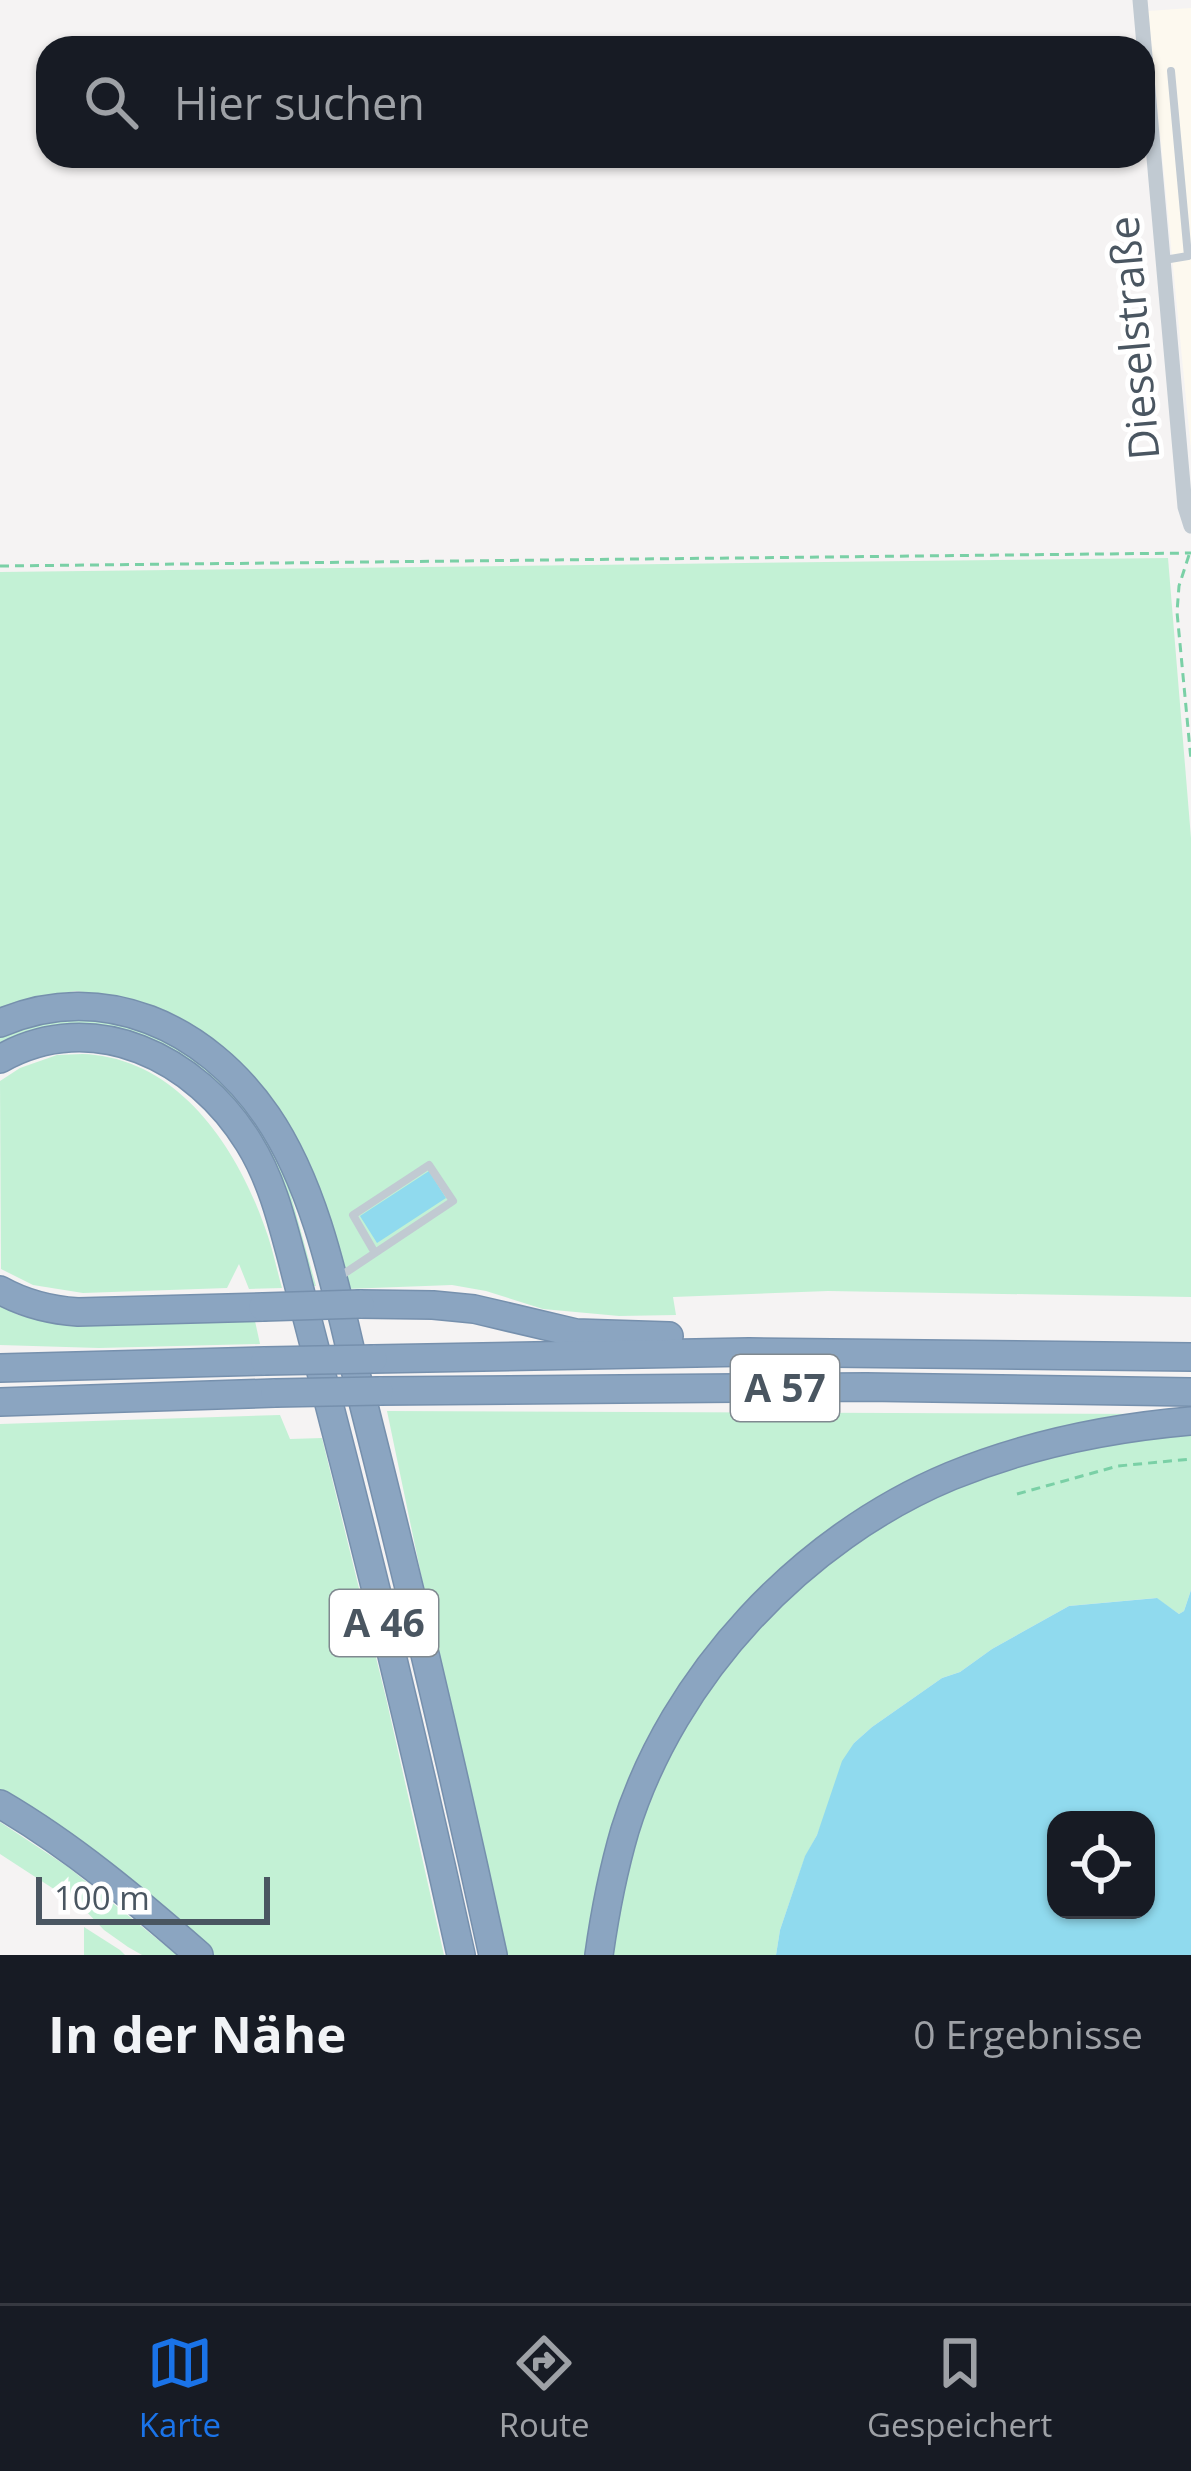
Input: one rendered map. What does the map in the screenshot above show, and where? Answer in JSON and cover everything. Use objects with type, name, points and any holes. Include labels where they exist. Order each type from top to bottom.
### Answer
[{"type":"highway","points":[[0,1023],[48,1007],[100,1006],[149,1019],[214,1059],[250,1094],[280,1137],[305,1192],[332,1280],[398,1539],[493,1955]]},
{"type":"highway","name":"A 46","points":[[0,1059],[23,1047],[72,1036],[124,1043],[163,1061],[201,1088],[234,1122],[261,1166],[282,1222],[363,1537],[461,1955]]},
{"type":"highway","points":[[0,1290],[29,1304],[78,1312],[433,1304],[576,1333],[670,1336],[749,1352]]},
{"type":"highway","name":"A 57","points":[[0,1368],[749,1352],[1191,1357]]},
{"type":"highway","name":"A 57","points":[[0,1402],[379,1391],[1191,1392]]},
{"type":"highway","points":[[598,1955],[626,1826],[653,1762],[685,1703],[724,1649],[778,1591],[886,1508],[949,1477],[1079,1436],[1191,1421]]},
{"type":"highway","points":[[0,1804],[136,1900],[199,1955]]},
{"type":"street","name":"Dieselstraße","points":[[1140,0],[1143,36]]},
{"type":"street","name":"Dieselstraße","points":[[1154,168],[1185,507],[1191,526]]},
{"type":"lane","points":[[1162,260],[1189,256],[1171,71]]},
{"type":"lane","points":[[332,1280],[375,1252],[453,1201],[429,1165],[353,1215],[375,1252]]},
{"type":"path","points":[[0,566],[1190,553],[1179,586],[1177,612],[1191,760]]},
{"type":"path","points":[[1017,1494],[1118,1466],[1191,1459]]},
{"type":"shaded area","points":[[1191,8],[1191,450],[1155,82],[1155,36],[1150,36],[1148,11]]},
{"type":"green space","points":[[1168,558],[1191,838],[1191,1297],[828,1291],[673,1297],[676,1315],[619,1316],[543,1309],[452,1285],[345,1289],[295,1137],[164,1013],[130,999],[76,991],[28,999],[0,1011],[0,572]]},
{"type":"green space","points":[[60,1015],[127,1020],[191,1051],[246,1101],[281,1159],[316,1286],[310,1286],[274,1161],[229,1095],[180,1055],[123,1031],[61,1025],[0,1045],[0,1034]]},
{"type":"green space","points":[[90,1054],[126,1062],[180,1093],[202,1115],[222,1140],[253,1196],[282,1288],[249,1289],[239,1264],[227,1288],[83,1293],[33,1285],[1,1269],[0,1081],[57,1055]]},
{"type":"green space","points":[[0,1305],[18,1315],[62,1324],[255,1321],[260,1344],[0,1345]]},
{"type":"green space","points":[[387,1411],[1153,1414],[1074,1424],[1006,1441],[947,1463],[883,1496],[676,1697],[587,1955],[506,1955]]},
{"type":"green space","points":[[280,1415],[290,1439],[322,1438],[444,1955],[214,1955],[144,1892],[0,1792],[0,1424]]},
{"type":"green space","points":[[1191,1435],[1191,1590],[1184,1611],[1179,1614],[1156,1598],[1069,1606],[960,1672],[942,1678],[872,1727],[854,1743],[805,1857],[776,1955],[611,1955],[629,1861],[660,1775],[722,1674],[803,1586],[899,1516],[980,1477],[1069,1452]]},
{"type":"green space","points":[[0,1822],[68,1867],[177,1955],[142,1955],[104,1930],[83,1908],[0,1854]]},
{"type":"green space","points":[[84,1927],[120,1950],[125,1955],[84,1955]]},
{"type":"water","points":[[429,1171],[446,1198],[377,1243],[360,1216]]},
{"type":"water","points":[[1191,1590],[1191,1955],[776,1955],[805,1856],[842,1761],[872,1727],[942,1678],[960,1672],[1069,1606],[1157,1598],[1179,1614]]}]
